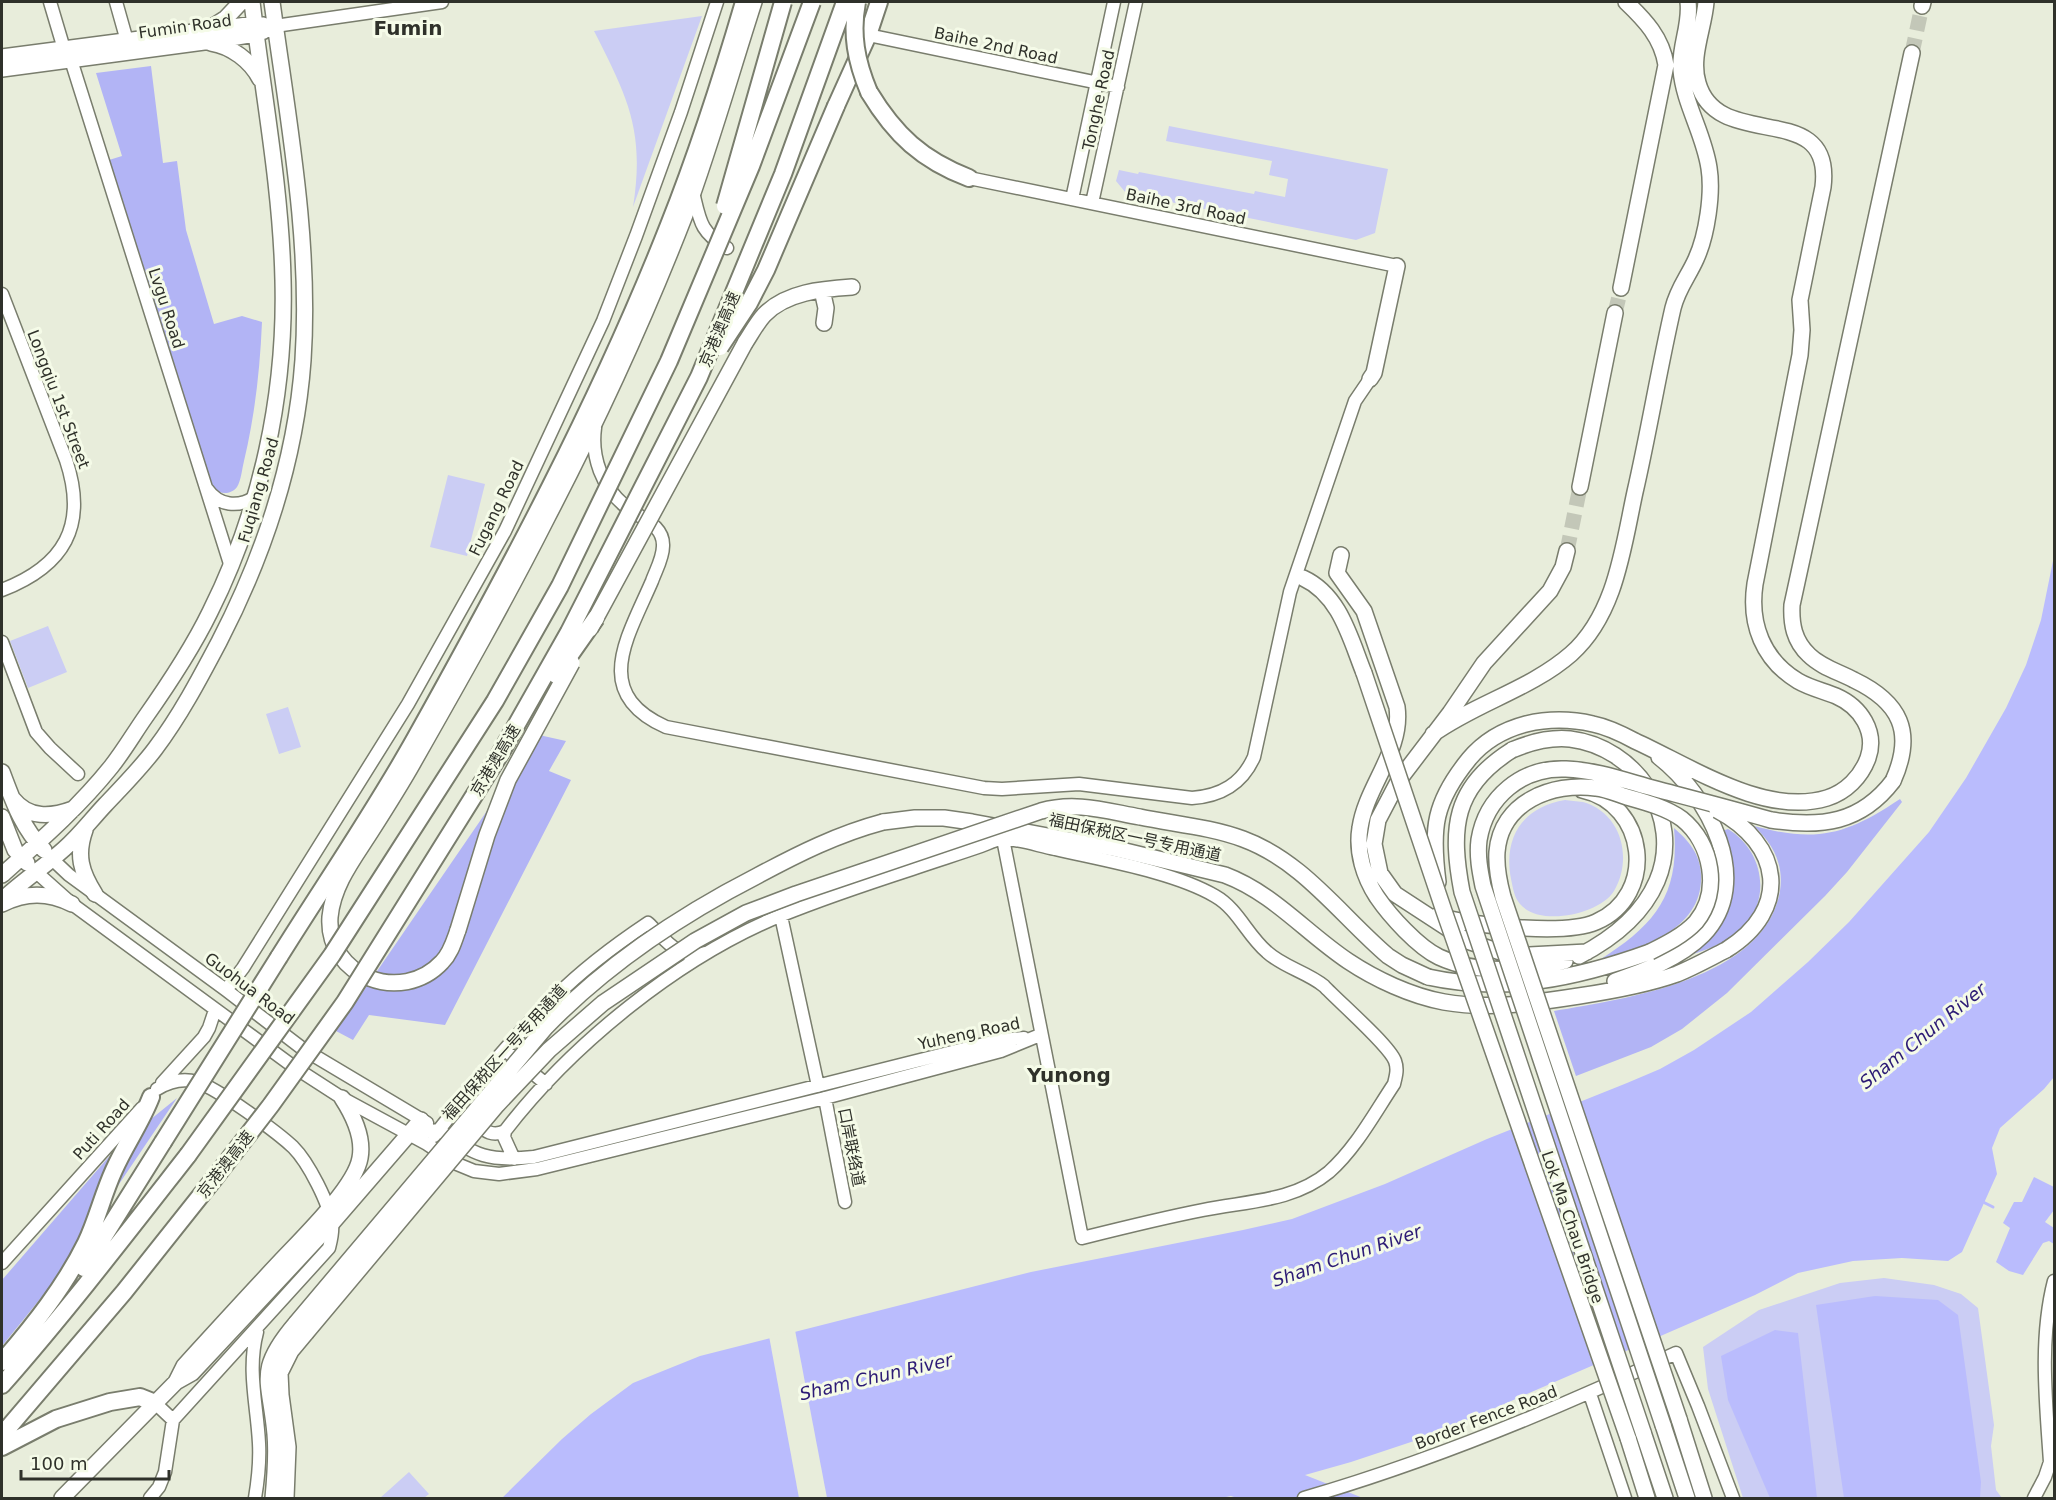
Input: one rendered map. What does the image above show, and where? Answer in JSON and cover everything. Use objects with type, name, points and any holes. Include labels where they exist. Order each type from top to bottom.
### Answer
[{"type":"highway","points":[[38,1344],[371,812],[474,633],[544,500],[649,274],[686,181],[744,2]]},
{"type":"highway","points":[[701,287],[783,2]]},
{"type":"highway","name":"京港澳高速","points":[[2,1385],[38,1344],[188,1155],[332,955],[495,701],[565,576],[642,420],[751,166],[812,2]]},
{"type":"highway","name":"京港澳高速","points":[[2,1435],[124,1292],[271,1105],[345,1002],[500,754],[579,613],[699,377],[783,174],[845,2]]},
{"type":"highway","points":[[857,2],[854,24],[855,50],[869,92],[885,117],[911,146],[943,167],[969,178]]},
{"type":"highway","points":[[699,377],[740,318],[759,285],[868,35],[879,2]]},
{"type":"highway","points":[[500,754],[596,618]]},
{"type":"highway","points":[[2,1362],[73,1266],[86,1242],[114,1170],[154,1093]]},
{"type":"highway","points":[[2,1447],[56,1419],[110,1402],[140,1397],[155,1403]]},
{"type":"main road","points":[[241,2],[226,18],[203,36],[237,54],[257,74],[263,86]]},
{"type":"main road","name":"Fuqiang Road","points":[[2,875],[73,809],[112,765],[165,689],[210,613],[231,567],[255,497],[273,421],[280,370],[283,282],[279,203],[252,2]]},
{"type":"main road","name":"Fuqiang Road","points":[[2,902],[87,826],[155,749],[196,684],[231,619],[256,561],[286,468],[300,390],[305,299],[298,200],[272,2]]},
{"type":"main road","points":[[754,2],[711,141],[669,256],[596,421],[510,590],[413,763],[347,868],[331,906],[330,922],[335,946],[354,969],[382,982],[398,983],[411,981],[432,971],[448,956],[487,835],[508,780],[745,343],[772,307],[793,297],[852,286]]},
{"type":"main road","points":[[1621,288],[1666,65],[1665,55],[1657,37],[1626,2]]},
{"type":"main road","points":[[1433,734],[1565,659],[1596,623],[1612,588],[1640,471],[1673,308],[1679,289],[1699,252],[1709,197],[1708,164],[1681,70],[1681,54],[1689,15],[1688,2]]},
{"type":"main road","points":[[1444,911],[1434,840],[1440,806],[1447,788],[1472,755],[1488,741],[1508,729],[1538,721],[1583,722],[1604,727],[1736,789],[1788,802],[1818,800],[1839,793],[1861,773],[1867,760],[1870,749],[1869,730],[1858,712],[1840,698],[1806,685],[1785,672],[1766,651],[1755,624],[1753,609],[1755,584],[1800,355],[1802,330],[1800,300],[1824,173],[1817,149],[1807,138],[1730,118],[1716,110],[1706,99],[1698,85],[1695,69],[1706,2]]},
{"type":"main road","name":"Fumin Road","points":[[2,57],[67,54],[275,26]]},
{"type":"main road","name":"Fumin Road","points":[[2,69],[128,41],[203,36]]},
{"type":"main road","points":[[1692,799],[1771,820],[1812,824],[1829,822],[1862,811],[1880,797],[1893,781],[1899,767],[1904,737],[1895,712],[1878,693],[1830,669],[1809,655],[1795,634],[1791,622],[1792,605],[1912,52]]},
{"type":"main road","points":[[1370,379],[1374,373],[1397,266]]},
{"type":"main road","points":[[822,290],[826,308],[825,323]]},
{"type":"main road","points":[[1580,488],[1616,313]]},
{"type":"main road","points":[[1567,551],[1563,567],[1550,591],[1484,663],[1391,792],[1374,832],[1374,844],[1380,873],[1395,894],[1467,941],[1512,956],[1587,952]]},
{"type":"main road","points":[[1341,555],[1337,573],[1364,611],[1397,707],[1399,720],[1395,742],[1372,791],[1360,826],[1359,844],[1362,864],[1374,892],[1385,909],[1414,937],[1438,956],[1459,963],[1480,968],[1522,969],[1564,961],[1587,952]]},
{"type":"main road","points":[[1303,578],[1318,586],[1339,611],[1364,672],[1444,911]]},
{"type":"main road","points":[[1547,1004],[1636,974],[1685,950],[1711,925],[1719,912],[1725,888],[1725,863],[1721,846],[1705,812],[1678,776],[1666,763],[1636,742],[1583,722]]},
{"type":"main road","name":"Lok Ma Chau Bridge","points":[[1587,952],[1614,936],[1649,897],[1662,863],[1664,845],[1660,813],[1654,797],[1641,778],[1627,763],[1610,751],[1591,743],[1569,739],[1547,739],[1512,750],[1484,771],[1472,787],[1459,816],[1456,831],[1456,851],[1462,892],[1665,1498]]},
{"type":"main road","name":"Lok Ma Chau Bridge","points":[[1687,1498],[1489,906],[1479,854],[1482,829],[1491,806],[1521,777],[1542,770],[1565,769],[1596,773],[1692,799]]},
{"type":"main road","points":[[2,772],[24,827],[52,858]]},
{"type":"main road","points":[[1407,903],[1455,921],[1549,928],[1581,927],[1609,914],[1628,893],[1634,879],[1637,864],[1634,836],[1622,814],[1600,796],[1564,788]]},
{"type":"main road","points":[[1513,983],[1551,980],[1589,973],[1650,952],[1687,930],[1704,910],[1711,885],[1704,848],[1693,830],[1682,819],[1668,811],[1633,798],[1596,788],[1564,788],[1538,794],[1515,811],[1501,835],[1497,850],[1497,865],[1503,897],[1547,1004],[1704,1498]]},
{"type":"main road","points":[[9,793],[20,807],[33,814],[54,814],[73,809]]},
{"type":"main road","name":"福田保税区一号专用通道","points":[[301,1328],[546,1028],[587,987],[632,951],[678,920],[728,891],[831,839],[883,822],[915,818],[944,818],[1117,849],[1204,868],[1251,887],[1348,961],[1377,977],[1425,997],[1444,1002],[1486,1006],[1547,1004],[1653,981],[1678,973],[1726,950],[1745,937],[1762,917],[1770,892],[1769,867],[1759,845],[1744,828],[1719,811],[1692,799]]},
{"type":"main road","name":"福田保税区一号专用通道","points":[[301,1328],[549,1050],[603,1003],[696,941],[746,913],[1041,811],[1064,806],[1092,808],[1231,835],[1255,844],[1281,858],[1299,872],[1388,956],[1402,965],[1428,976],[1458,982],[1513,983]]},
{"type":"main road","points":[[2,817],[10,841],[35,871]]},
{"type":"main road","points":[[87,826],[80,847],[81,870],[95,894]]},
{"type":"main road","points":[[2,902],[34,894],[60,898],[72,904]]},
{"type":"main road","name":"Lok Ma Chau Bridge","points":[[1444,911],[1647,1498]]},
{"type":"main road","points":[[1513,983],[1550,971],[1587,952]]},
{"type":"main road","points":[[330,1216],[349,1184],[360,1158],[361,1141],[342,1098]]},
{"type":"main road","points":[[62,1498],[176,1382],[184,1366],[421,1120]]},
{"type":"main road","points":[[273,1498],[276,1455],[268,1374],[274,1350],[301,1328]]},
{"type":"main road","points":[[286,1498],[288,1447],[280,1374],[301,1328]]},
{"type":"street","name":"Lvgu Road","points":[[50,2],[231,567]]},
{"type":"street","points":[[116,2],[128,41]]},
{"type":"street","points":[[275,26],[442,2]]},
{"type":"street","name":"Fugang Road","points":[[226,990],[243,968],[408,704],[505,531],[603,321],[681,112],[717,2]]},
{"type":"street","name":"Tonghe Road","points":[[1072,199],[1114,2]]},
{"type":"street","name":"Tonghe Road","points":[[1092,203],[1136,2]]},
{"type":"street","name":"Baihe 2nd Road","points":[[868,35],[1118,87]]},
{"type":"street","name":"Baihe 3rd Road","points":[[969,178],[1397,266]]},
{"type":"street","points":[[693,192],[698,213],[707,233],[727,248]]},
{"type":"street","name":"Longqiu 1st Street","points":[[2,294],[66,460],[75,505],[70,532],[57,555],[33,575],[2,590]]},
{"type":"street","points":[[596,421],[593,444],[595,457],[604,479],[614,495],[659,530],[663,538],[661,559],[621,655],[620,669],[628,699],[651,721],[666,727],[984,788],[1079,784],[1192,798],[1209,797],[1225,791],[1249,770],[1254,757],[1295,572],[1355,401],[1370,379]]},
{"type":"street","points":[[206,488],[217,500],[232,505],[248,502],[255,497]]},
{"type":"street","points":[[2,642],[36,732],[78,774]]},
{"type":"street","points":[[408,704],[418,704],[424,709],[426,716]]},
{"type":"street","points":[[514,1159],[504,1137],[505,1131],[546,1084],[626,1011],[676,973],[709,952],[781,916],[1002,839],[1104,860],[1173,878],[1217,897],[1232,908],[1249,933],[1268,954],[1324,986],[1384,1046],[1394,1059],[1397,1072],[1394,1084],[1346,1156],[1326,1174],[1293,1192],[1269,1200],[1205,1209],[1082,1238],[1002,839]]},
{"type":"street","name":"Guohua Road","points":[[52,858],[69,875],[303,1049],[439,1130]]},
{"type":"street","points":[[35,871],[72,904],[215,1010],[294,1067],[342,1098],[409,1134],[439,1130]]},
{"type":"street","points":[[72,904],[82,894],[95,894]]},
{"type":"street","points":[[781,916],[818,1086]]},
{"type":"street","points":[[428,1144],[455,1109],[542,1009],[571,982],[648,923],[680,952],[692,955],[709,952]]},
{"type":"street","name":"Puti Road","points":[[2,1263],[204,1037],[215,1010]]},
{"type":"street","name":"Yuheng Road","points":[[439,1130],[469,1150],[490,1158],[514,1159],[553,1153],[1000,1041],[1040,1035]]},
{"type":"street","name":"Yuheng Road","points":[[409,1134],[458,1164],[474,1171],[515,1173],[825,1098],[1001,1052],[1040,1035]]},
{"type":"street","points":[[505,1050],[546,1084]]},
{"type":"street","points":[[150,1498],[163,1480],[173,1420],[329,1248],[330,1216],[308,1170],[293,1147],[252,1117],[216,1092],[196,1082],[173,1081],[154,1093]]},
{"type":"street","name":"口岸联络道","points":[[825,1098],[845,1202]]},
{"type":"street","points":[[455,1109],[491,1134],[505,1131]]},
{"type":"street","points":[[2050,1462],[2047,1408],[2050,1375],[2046,1327],[2055,1281]]},
{"type":"street","points":[[255,1498],[259,1444],[251,1360],[258,1328]]},
{"type":"street","name":"Border Fence Road","points":[[1304,1498],[1346,1486],[1467,1444],[1590,1394],[1676,1353],[1733,1498]]},
{"type":"street","points":[[1590,1394],[1625,1498]]},
{"type":"street","points":[[155,1403],[173,1420]]},
{"type":"street","points":[[2034,1498],[2045,1477],[2055,1445]]},
{"type":"shaded area","points":[[702,16],[633,207],[637,157],[631,116],[616,76],[594,31]]},
{"type":"shaded area","points":[[151,66],[163,163],[177,161],[186,230],[214,324],[242,316],[262,322],[256,392],[248,444],[238,484],[228,493],[218,491],[211,483],[109,160],[122,156],[96,73]]},
{"type":"shaded area","points":[[1169,126],[1388,169],[1375,233],[1356,240],[1126,193],[1116,181],[1119,170],[1254,194],[1255,191],[1285,197],[1288,179],[1269,175],[1272,161],[1166,141]]},
{"type":"shaded area","points":[[448,475],[485,484],[467,556],[430,547]]},
{"type":"shaded area","points":[[48,626],[67,672],[28,688],[10,641]]},
{"type":"shaded area","points":[[288,707],[301,747],[279,754],[266,714]]},
{"type":"shaded area","points":[[539,735],[566,741],[549,771],[571,780],[445,1025],[369,1015],[353,1040],[336,1031]]},
{"type":"shaded area","points":[[1900,799],[1902,802],[1847,872],[1727,993],[1682,1029],[1651,1047],[1576,1076],[1554,1011],[1617,1000],[1688,980],[1721,964],[1748,945],[1769,921],[1780,891],[1779,863],[1772,847],[1754,826],[1796,834],[1830,832],[1863,821]]},
{"type":"shaded area","points":[[1565,800],[1583,802],[1607,816],[1620,839],[1623,865],[1614,891],[1596,906],[1568,915],[1541,915],[1529,911],[1516,898],[1509,864],[1510,850],[1513,837],[1527,817],[1538,809]]},
{"type":"shaded area","points":[[1674,828],[1693,848],[1700,867],[1699,893],[1693,909],[1682,922],[1652,942],[1601,959],[1636,934],[1660,906],[1673,872]]},
{"type":"shaded area","points":[[1728,829],[1740,838],[1756,862],[1760,875],[1758,903],[1752,916],[1737,933],[1718,944],[1690,955],[1718,927],[1731,900],[1731,869],[1722,831]]},
{"type":"shaded area","points":[[177,1098],[49,1288],[2,1346],[2,1280],[119,1145]]},
{"type":"shaded area","points":[[1884,1278],[1934,1285],[1961,1294],[1978,1308],[1994,1425],[1991,1446],[1996,1490],[2002,1498],[1743,1498],[1708,1389],[1703,1347],[1759,1310],[1840,1283]]},
{"type":"shaded area","points":[[409,1472],[429,1494],[424,1498],[380,1498]]},
{"type":"water","name":"Sham Chun River","points":[[2054,556],[2054,1077],[2044,1089],[2000,1128],[1992,1148],[1997,1174],[1962,1252],[1948,1261],[1902,1258],[1853,1261],[1798,1273],[1755,1295],[1435,1434],[1305,1475],[1363,1498],[1237,1498],[1231,1496],[1221,1498],[502,1498],[562,1439],[633,1383],[700,1356],[1031,1272],[1292,1219],[1385,1184],[1487,1139],[1627,1083],[1660,1069],[1694,1050],[1751,1012],[1808,962],[1849,922],[1929,832],[1966,778],[2006,708],[2026,665],[2041,620]]},
{"type":"water","points":[[2034,1177],[2054,1187],[2054,1210],[2045,1222],[2054,1228],[2054,1244],[2049,1241],[2043,1243],[2023,1275],[2009,1271],[1996,1262],[2010,1228],[2003,1223],[2014,1202],[2022,1202]]},
{"type":"water","points":[[1875,1296],[1938,1300],[1958,1315],[1981,1482],[1980,1498],[1844,1498],[1816,1305]]},
{"type":"water","points":[[1775,1330],[1798,1333],[1817,1498],[1770,1498],[1728,1400],[1721,1356]]},
{"type":"pier","points":[[795,1330],[827,1498],[799,1498],[769,1336]]},
{"type":"waterway","points":[[1983,1202],[1993,1207]]},
{"type":"tunnel","points":[[1912,53],[1922,6]]},
{"type":"tunnel","points":[[1615,313],[1621,288]]},
{"type":"tunnel","points":[[1567,551],[1580,487]]},
{"type":"district","name":"Fumin","points":[[408,28]]},
{"type":"district","name":"Yunong","points":[[1069,1075]]}]
